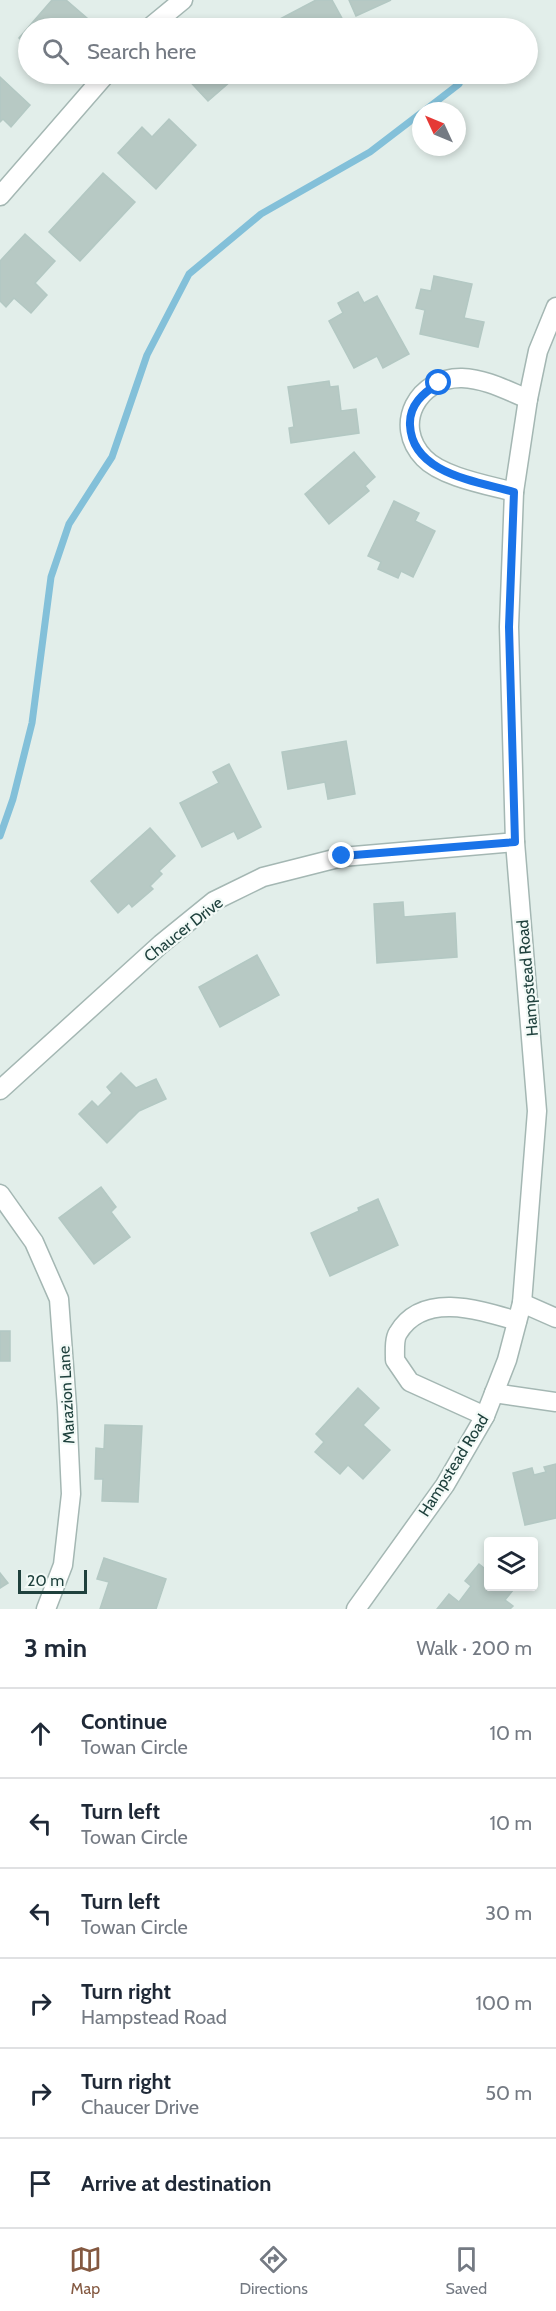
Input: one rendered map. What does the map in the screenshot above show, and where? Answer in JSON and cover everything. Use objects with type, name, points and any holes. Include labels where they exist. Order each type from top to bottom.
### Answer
[{"type":"street","points":[[161,18],[183,0]]},
{"type":"street","points":[[0,196],[97,84]]},
{"type":"street","name":"Hampstead Road","points":[[356,1609],[444,1485],[485,1416],[507,1360],[520,1312],[537,1111],[515,842],[509,627],[514,492],[528,399],[538,351],[556,307]]},
{"type":"street","points":[[514,492],[444,472],[424,459],[410,438],[409,414],[422,393],[439,383],[460,378],[489,382],[528,399]]},
{"type":"street","name":"Chaucer Drive","points":[[0,1090],[161,944],[214,901],[262,877],[342,856],[515,842]]},
{"type":"street","name":"Marazion Lane","points":[[0,1194],[33,1242],[59,1299],[68,1407],[71,1494],[63,1565],[46,1609]]},
{"type":"street","points":[[485,1416],[410,1382],[394,1360],[397,1334],[418,1312],[448,1306],[520,1312],[556,1318]]},
{"type":"street","points":[[494,1393],[556,1402]]},
{"type":"building","points":[[52,0],[66,0],[87,18],[36,18]]},
{"type":"building","points":[[316,0],[332,0],[342,18],[282,18]]},
{"type":"building","points":[[349,0],[391,0],[356,16]]},
{"type":"building","points":[[0,77],[30,105],[11,127],[3,119],[0,122]]},
{"type":"building","points":[[192,84],[228,84],[208,101]]},
{"type":"building","points":[[169,119],[196,145],[156,189],[118,153],[142,127],[152,137]]},
{"type":"building","points":[[103,173],[135,202],[80,261],[49,232]]},
{"type":"building","points":[[25,234],[55,261],[35,283],[47,295],[31,313],[14,298],[6,307],[0,301],[0,261]]},
{"type":"building","points":[[434,276],[472,284],[464,318],[484,322],[478,347],[420,334],[425,310],[416,308],[421,289],[431,291]]},
{"type":"building","points":[[358,292],[364,303],[377,296],[409,354],[383,368],[377,356],[354,368],[329,321],[343,313],[338,303]]},
{"type":"building","points":[[329,381],[330,387],[338,386],[341,411],[356,409],[359,433],[291,443],[289,428],[294,427],[288,387]]},
{"type":"building","points":[[354,452],[375,477],[365,486],[369,491],[329,524],[305,494]]},
{"type":"building","points":[[394,501],[419,513],[415,521],[435,531],[413,577],[401,571],[398,578],[378,569],[381,562],[368,556]]},
{"type":"building","points":[[346,741],[355,794],[328,799],[325,782],[288,789],[282,752]]},
{"type":"building","points":[[229,764],[261,827],[238,839],[234,831],[202,847],[180,803],[219,783],[213,772]]},
{"type":"building","points":[[150,828],[175,856],[159,871],[162,874],[150,886],[153,889],[132,907],[129,903],[118,913],[91,881]]},
{"type":"building","points":[[403,902],[404,917],[455,913],[457,957],[377,963],[374,904]]},
{"type":"building","points":[[257,955],[279,995],[220,1027],[199,987]]},
{"type":"building","points":[[121,1073],[136,1088],[156,1079],[166,1099],[139,1111],[107,1143],[79,1114],[92,1101],[98,1107],[112,1093],[107,1087]]},
{"type":"building","points":[[101,1187],[116,1207],[111,1212],[130,1237],[94,1264],[59,1218]]},
{"type":"building","points":[[378,1199],[398,1245],[330,1276],[311,1233],[359,1211],[358,1208]]},
{"type":"building","points":[[0,1331],[10,1331],[10,1361],[0,1361]]},
{"type":"building","points":[[358,1388],[379,1408],[363,1425],[390,1450],[363,1479],[348,1465],[340,1474],[315,1452],[324,1442],[316,1434]]},
{"type":"building","points":[[105,1425],[142,1426],[138,1502],[102,1501],[103,1479],[95,1479],[96,1448],[104,1449]]},
{"type":"building","points":[[556,1464],[556,1518],[525,1525],[513,1473],[532,1468],[534,1475],[546,1472],[544,1467]]},
{"type":"building","points":[[104,1558],[166,1579],[156,1609],[100,1609],[109,1582],[97,1579]]},
{"type":"building","points":[[479,1564],[484,1568],[484,1591],[512,1591],[505,1600],[513,1606],[510,1609],[437,1609],[449,1594],[459,1602],[471,1586],[465,1581]]},
{"type":"building","points":[[0,1573],[8,1583],[0,1588]]},
{"type":"waterway","points":[[436,102],[459,84]]},
{"type":"waterway","points":[[0,836],[13,799],[32,723],[51,577],[69,524],[112,457],[147,355],[189,274],[261,214],[370,152],[412,120]]},
{"type":"route","points":[[342,856],[515,842],[509,627],[514,492],[444,472],[424,459],[410,438],[409,414],[422,393],[439,383]]}]
